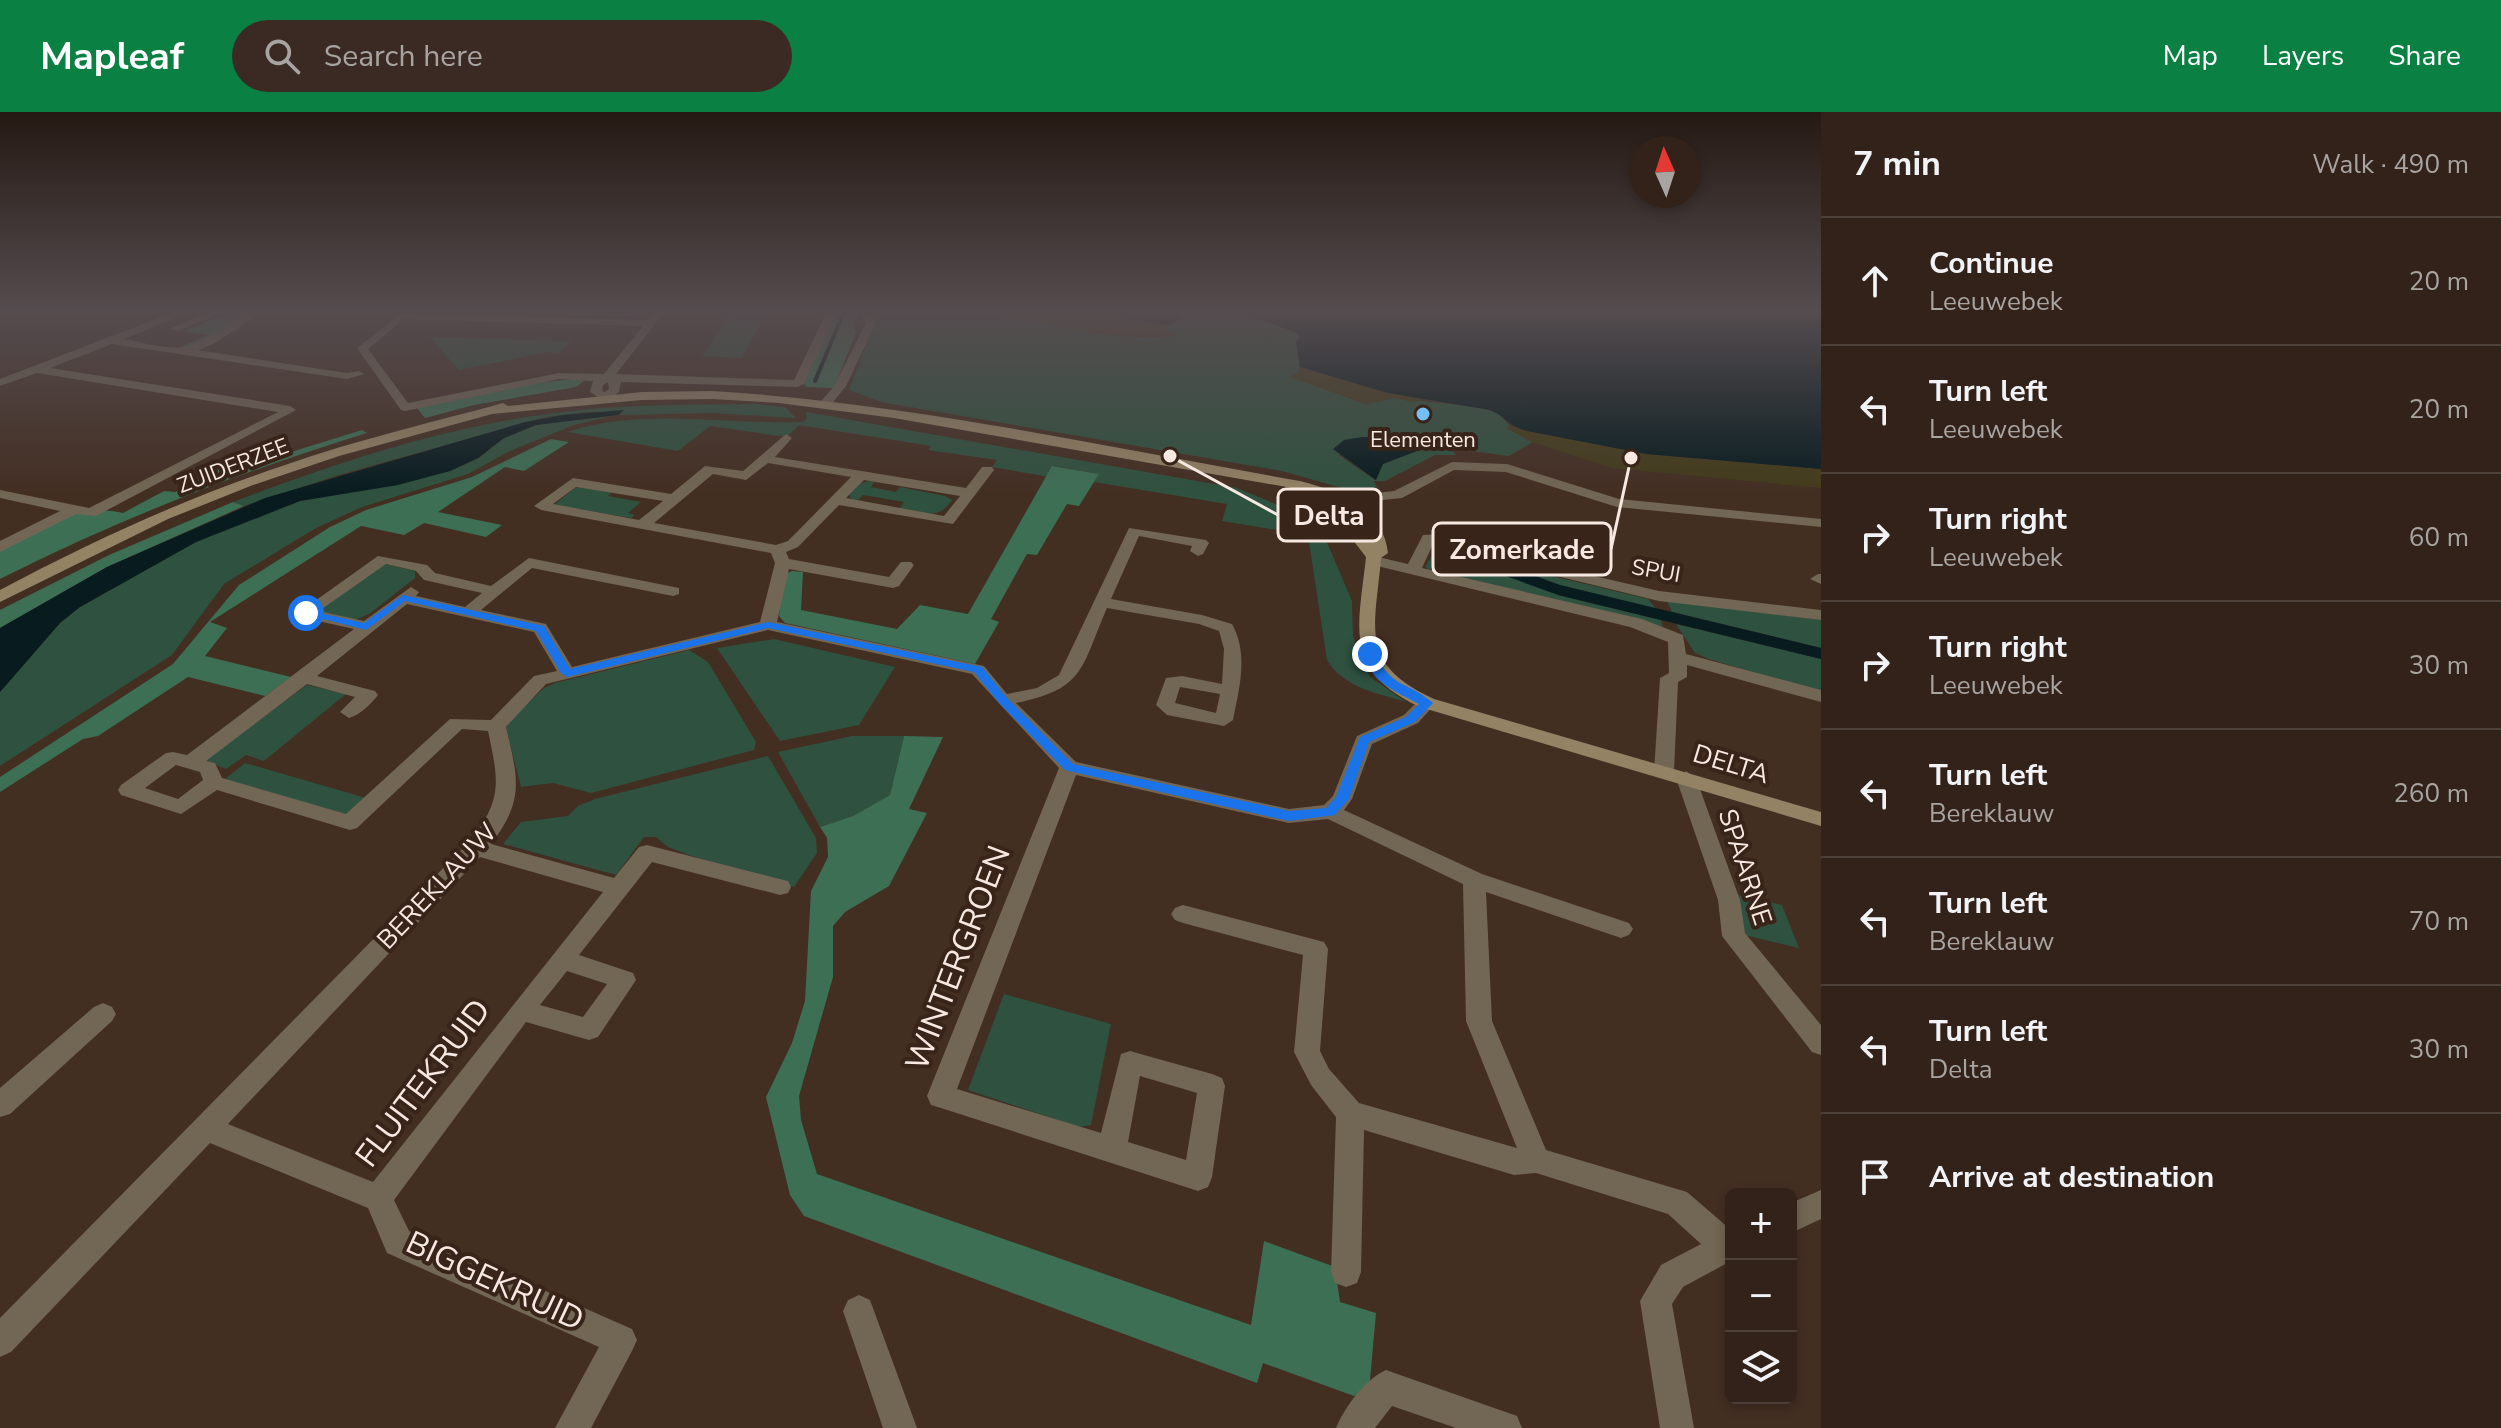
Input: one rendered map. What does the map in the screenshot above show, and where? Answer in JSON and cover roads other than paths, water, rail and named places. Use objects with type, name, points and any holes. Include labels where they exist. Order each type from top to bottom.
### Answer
[{"type":"street","points":[[0,383],[32,370]]},
{"type":"street","points":[[0,494],[91,513],[290,410],[45,370]]},
{"type":"street","points":[[308,370],[347,376],[359,374]]},
{"type":"street","points":[[318,372],[326,370]]},
{"type":"street","points":[[377,370],[405,407],[545,378],[608,377],[798,384],[804,370]]},
{"type":"street","points":[[608,377],[616,382],[605,393],[597,383],[613,370]]},
{"type":"street","points":[[828,402],[841,388],[848,370]]},
{"type":"street","name":"ZUIDERZEE","points":[[0,597],[78,556],[191,505],[384,435],[494,411],[605,393],[728,395],[828,402],[1291,483],[1349,506]]},
{"type":"street","points":[[642,525],[671,498],[710,469],[746,476],[786,438]]},
{"type":"street","points":[[765,459],[968,493]]},
{"type":"street","points":[[1328,510],[1392,500],[1392,496],[1414,488],[1452,466],[1503,467],[1617,503],[1821,523]]},
{"type":"street","points":[[838,501],[948,521],[987,470]]},
{"type":"street","points":[[768,625],[780,556],[861,475]]},
{"type":"street","name":"ZUIDERZEE","points":[[1249,476],[1328,510]]},
{"type":"street","points":[[671,498],[573,482],[541,506],[642,525],[893,583],[906,565]]},
{"type":"street","name":"DELTA","points":[[1349,506],[1378,532],[1380,553],[1374,558],[1368,635],[1373,664],[1388,682],[1427,703],[1821,819]]},
{"type":"street","points":[[0,547],[75,509]]},
{"type":"street","points":[[1328,510],[1352,528],[1374,558],[1643,625],[1677,639],[1678,677],[1669,678],[1675,775]]},
{"type":"street","points":[[1003,700],[1043,692],[1067,678],[1134,531],[1201,543],[1198,551]]},
{"type":"street","name":"SPUI","points":[[1414,569],[1428,538],[1452,536],[1533,566],[1652,594],[1821,615]]},
{"type":"street","points":[[366,627],[306,613],[383,559],[421,568],[430,577],[494,591]]},
{"type":"street","points":[[469,612],[529,563],[673,591]]},
{"type":"street","points":[[191,762],[304,678],[430,577]]},
{"type":"street","points":[[403,598],[540,628],[567,673]]},
{"type":"street","points":[[1102,602],[1202,620],[1226,628],[1233,642],[1230,691]]},
{"type":"street","points":[[214,782],[350,823],[457,723],[496,726],[540,680],[768,625],[978,670],[1069,767],[1289,816],[1330,812],[1474,880],[1621,929]]},
{"type":"street","points":[[1679,657],[1821,696]]},
{"type":"street","points":[[304,678],[369,695],[349,712]]},
{"type":"street","points":[[1330,812],[1342,799],[1364,740],[1411,719],[1427,703]]},
{"type":"street","name":"BEREKLAUW","points":[[0,1341],[476,848],[500,818],[510,789],[496,726]]},
{"type":"street","points":[[173,758],[208,768],[214,782],[181,807],[128,790],[173,758]]},
{"type":"street","name":"WINTERGROEN","points":[[1069,767],[941,1096],[1198,1177],[1212,1086],[1130,1062],[1112,1149]]},
{"type":"street","name":"SPAARNE","points":[[1675,775],[1729,900],[1734,936],[1821,1044]]},
{"type":"street","points":[[476,848],[618,888]]},
{"type":"street","name":"FLUITEKRUID","points":[[378,1198],[521,1010],[647,853],[780,887]]},
{"type":"street","points":[[1474,880],[1479,1021],[1536,1160]]},
{"type":"street","points":[[1183,914],[1316,949],[1307,1052],[1320,1077],[1350,1113],[1514,1162],[1536,1160],[1677,1202],[1725,1243]]},
{"type":"street","name":"FLUITEKRUID","points":[[521,1010],[589,1029],[624,980],[561,959]]},
{"type":"street","points":[[0,1105],[103,1014]]},
{"type":"street","points":[[1346,1272],[1350,1113]]},
{"type":"street","points":[[206,1128],[378,1198]]},
{"type":"street","name":"BIGGEKRUID","points":[[378,1198],[398,1242],[621,1340],[572,1428]]},
{"type":"street","points":[[1797,1215],[1821,1204]]},
{"type":"street","points":[[1677,1428],[1656,1301],[1672,1276],[1725,1248]]},
{"type":"street","points":[[859,1311],[900,1428]]},
{"type":"street","points":[[1353,1428],[1386,1387],[1505,1428]]},
{"type":"water","points":[[1312,370],[1821,370],[1821,469],[1646,454],[1527,431],[1490,410],[1388,393]]},
{"type":"water","points":[[624,410],[618,415],[536,425],[504,438],[478,458],[450,471],[398,485],[300,501],[196,542],[80,607],[60,623],[0,692],[0,628],[107,567],[265,498],[525,422]]},
{"type":"water","points":[[1421,437],[1438,443],[1383,464],[1376,480],[1333,449],[1344,440]]},
{"type":"water","points":[[1451,548],[1463,549],[1560,585],[1821,648],[1821,659],[1558,595],[1448,555],[1447,551]]},
{"type":"waterway","points":[[815,381],[819,370]]},
{"type":"place","name":"Elementen","points":[[1423,414]]},
{"type":"place","name":"Delta","points":[[1170,456]]},
{"type":"place","name":"Zomerkade","points":[[1631,458]]}]
